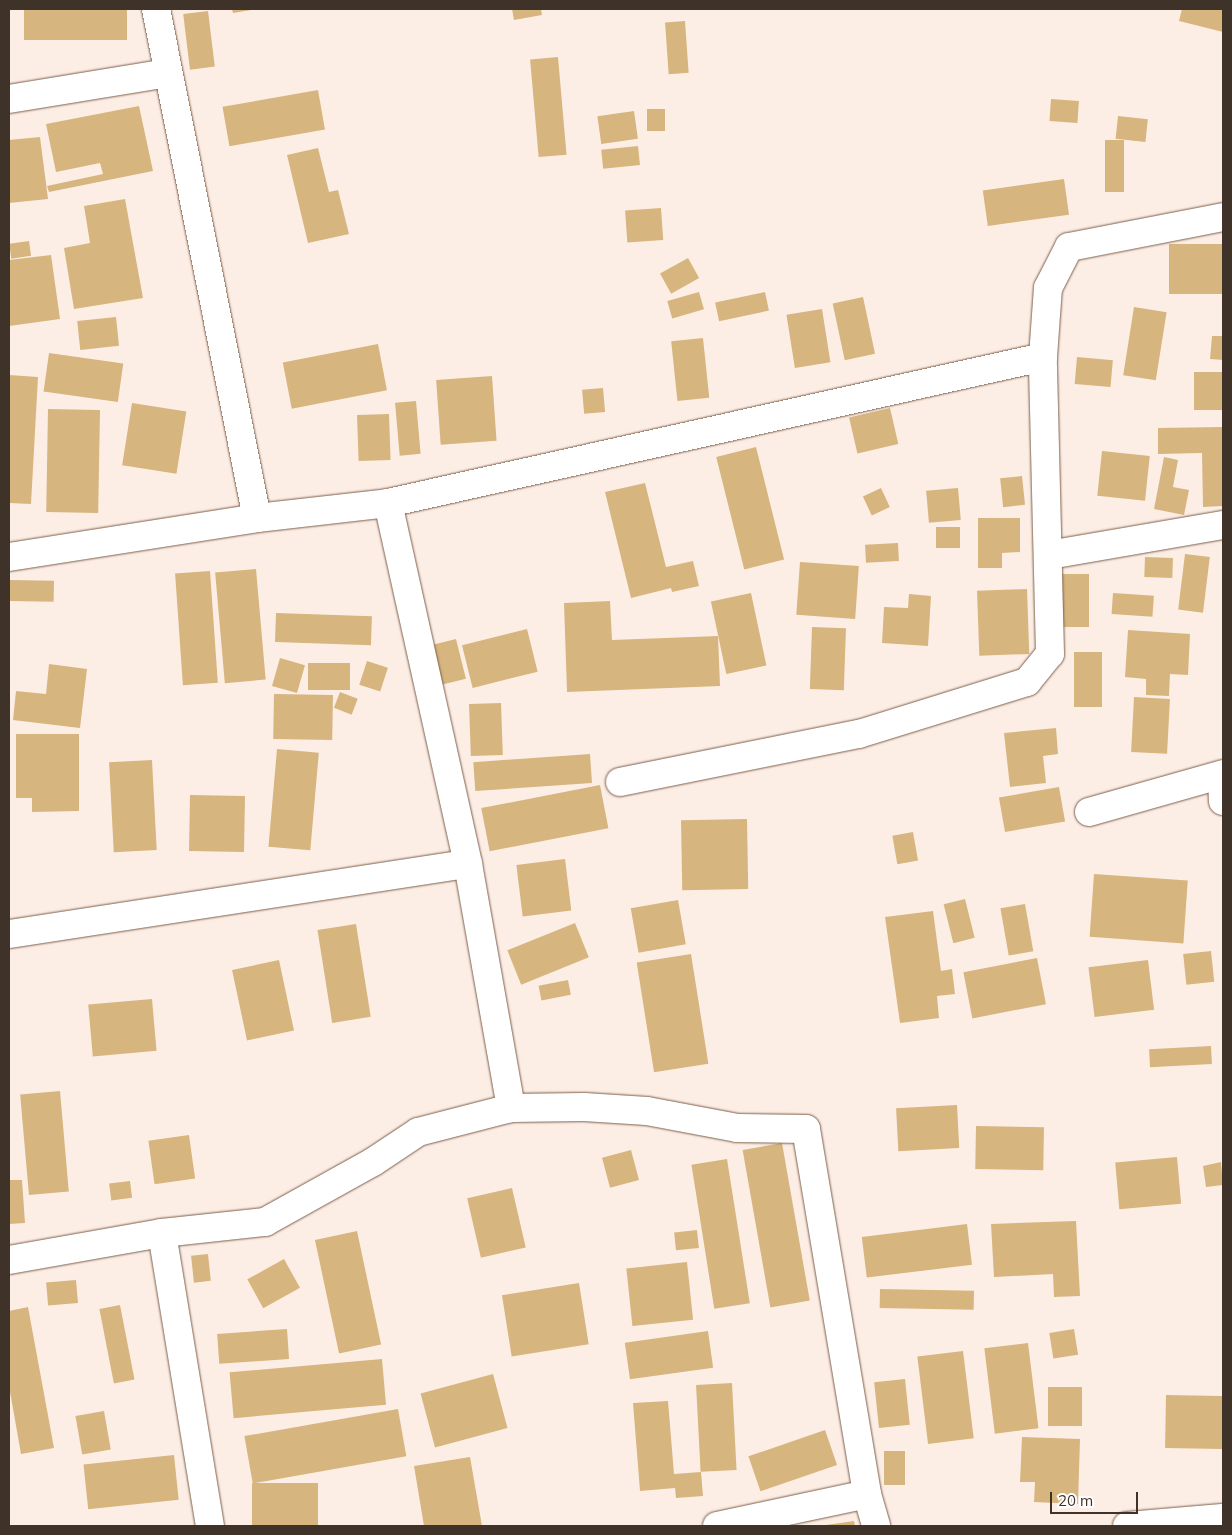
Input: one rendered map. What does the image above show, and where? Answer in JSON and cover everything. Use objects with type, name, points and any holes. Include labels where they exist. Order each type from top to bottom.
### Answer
[{"type":"street","points":[[156,9],[257,518]]},
{"type":"street","points":[[9,100],[167,72]]},
{"type":"street","points":[[620,782],[859,734],[1027,682],[1050,654],[1043,357],[1048,288],[1068,247],[1223,217]]},
{"type":"street","points":[[9,557],[257,518],[388,503],[1043,357]]},
{"type":"street","points":[[388,503],[468,864],[511,1108]]},
{"type":"street","points":[[1049,556],[1223,526]]},
{"type":"street","points":[[1089,812],[1222,774],[1223,801]]},
{"type":"street","points":[[9,934],[468,864]]},
{"type":"street","points":[[9,1260],[162,1233],[265,1222],[373,1162],[418,1132],[511,1108],[638,1110],[737,1128],[806,1129],[867,1494],[876,1526]]},
{"type":"street","points":[[162,1233],[210,1526]]},
{"type":"street","points":[[717,1526],[867,1494]]},
{"type":"street","points":[[1127,1526],[1223,1518]]},
{"type":"building","points":[[24,9],[127,9],[127,40],[24,40]]},
{"type":"building","points":[[232,9],[251,9],[251,10],[233,13]]},
{"type":"building","points":[[512,9],[541,9],[542,15],[514,20]]},
{"type":"building","points":[[1182,9],[1223,9],[1223,32],[1179,21]]},
{"type":"building","points":[[208,11],[215,67],[190,70],[183,14]]},
{"type":"building","points":[[685,21],[689,73],[669,74],[665,22]]},
{"type":"building","points":[[558,57],[567,155],[539,157],[530,59]]},
{"type":"building","points":[[318,90],[325,129],[229,146],[222,107]]},
{"type":"building","points":[[1051,99],[1079,101],[1077,123],[1049,121]]},
{"type":"building","points":[[139,106],[153,171],[49,192],[47,186],[103,174],[100,163],[56,172],[46,124]]},
{"type":"building","points":[[647,109],[665,109],[665,131],[647,131]]},
{"type":"building","points":[[634,111],[638,139],[601,144],[597,116]]},
{"type":"building","points":[[1118,116],[1148,119],[1145,142],[1116,139]]},
{"type":"building","points":[[40,137],[48,199],[9,203],[9,140]]},
{"type":"building","points":[[1105,140],[1124,140],[1124,192],[1105,192]]},
{"type":"building","points":[[638,146],[640,165],[603,169],[601,150]]},
{"type":"building","points":[[318,148],[329,192],[338,190],[349,234],[308,243],[287,155]]},
{"type":"building","points":[[1064,179],[1069,215],[988,226],[983,190]]},
{"type":"building","points":[[125,199],[143,298],[74,309],[64,248],[90,243],[84,206]]},
{"type":"building","points":[[661,208],[663,240],[627,242],[625,211]]},
{"type":"building","points":[[29,241],[31,256],[11,259],[9,244]]},
{"type":"building","points":[[1169,244],[1223,244],[1223,294],[1169,294]]},
{"type":"building","points":[[51,255],[60,319],[9,326],[9,260]]},
{"type":"building","points":[[688,258],[699,278],[671,294],[660,274]]},
{"type":"building","points":[[699,292],[704,309],[672,318],[667,301]]},
{"type":"building","points":[[765,292],[769,311],[719,321],[715,303]]},
{"type":"building","points":[[863,297],[875,354],[845,360],[833,303]]},
{"type":"building","points":[[1134,307],[1167,312],[1156,380],[1123,375]]},
{"type":"building","points":[[822,309],[830,362],[795,368],[786,315]]},
{"type":"building","points":[[116,317],[119,346],[80,350],[77,321]]},
{"type":"building","points":[[1212,336],[1223,336],[1223,360],[1210,359]]},
{"type":"building","points":[[703,338],[709,398],[677,401],[671,341]]},
{"type":"building","points":[[378,344],[387,390],[292,409],[283,363]]},
{"type":"building","points":[[49,353],[123,363],[118,402],[44,392]]},
{"type":"building","points":[[1077,357],[1113,360],[1111,387],[1075,384]]},
{"type":"building","points":[[1194,372],[1223,372],[1223,410],[1194,410]]},
{"type":"building","points":[[9,375],[38,377],[31,504],[9,503]]},
{"type":"building","points":[[492,376],[497,441],[441,445],[436,380]]},
{"type":"building","points":[[603,388],[605,412],[584,414],[582,390]]},
{"type":"building","points":[[416,401],[421,454],[400,456],[395,403]]},
{"type":"building","points":[[132,403],[186,412],[176,474],[122,465]]},
{"type":"building","points":[[890,408],[898,444],[857,453],[849,417]]},
{"type":"building","points":[[48,409],[100,410],[98,513],[46,512]]},
{"type":"building","points":[[389,414],[391,460],[359,461],[357,415]]},
{"type":"building","points":[[1223,427],[1223,506],[1203,507],[1202,453],[1158,454],[1158,428]]},
{"type":"building","points":[[756,447],[784,560],[744,569],[716,457]]},
{"type":"building","points":[[1102,451],[1150,456],[1145,501],[1097,496]]},
{"type":"building","points":[[1164,457],[1178,460],[1173,487],[1189,490],[1184,515],[1154,509]]},
{"type":"building","points":[[1022,476],[1025,505],[1003,507],[1000,478]]},
{"type":"building","points":[[645,483],[666,567],[693,561],[699,586],[672,592],[671,588],[631,598],[605,492]]},
{"type":"building","points":[[881,488],[890,507],[872,515],[863,496]]},
{"type":"building","points":[[958,488],[961,520],[929,523],[926,491]]},
{"type":"building","points":[[978,518],[1020,518],[1020,552],[1002,553],[1002,568],[978,568]]},
{"type":"building","points":[[936,527],[960,527],[960,548],[936,548]]},
{"type":"building","points":[[898,543],[899,561],[866,563],[865,545]]},
{"type":"building","points":[[1185,554],[1210,557],[1203,613],[1178,610]]},
{"type":"building","points":[[1145,557],[1173,558],[1172,578],[1144,577]]},
{"type":"building","points":[[800,562],[859,566],[855,619],[796,615]]},
{"type":"building","points":[[256,569],[266,680],[225,683],[215,573]]},
{"type":"building","points":[[210,571],[218,683],[183,685],[175,573]]},
{"type":"building","points":[[1062,574],[1089,574],[1089,627],[1062,627]]},
{"type":"building","points":[[9,580],[54,581],[54,602],[9,601]]},
{"type":"building","points":[[1027,589],[1029,654],[979,656],[977,591]]},
{"type":"building","points":[[751,593],[766,665],[726,674],[711,602]]},
{"type":"building","points":[[1113,593],[1154,596],[1152,617],[1112,614]]},
{"type":"building","points":[[909,594],[931,596],[928,646],[882,643],[884,607],[908,608]]},
{"type":"building","points":[[610,601],[612,640],[718,636],[720,686],[567,692],[564,603]]},
{"type":"building","points":[[276,613],[372,616],[371,645],[275,642]]},
{"type":"building","points":[[812,627],[846,628],[844,690],[810,689]]},
{"type":"building","points":[[527,629],[538,672],[473,688],[462,645]]},
{"type":"building","points":[[1128,630],[1190,634],[1188,675],[1170,674],[1169,696],[1146,695],[1146,679],[1125,677]]},
{"type":"building","points":[[456,639],[466,679],[442,685],[432,645]]},
{"type":"building","points":[[1074,652],[1102,652],[1102,707],[1074,707]]},
{"type":"building","points":[[280,658],[305,665],[297,693],[272,686]]},
{"type":"building","points":[[367,661],[388,668],[380,692],[359,685]]},
{"type":"building","points":[[308,663],[350,663],[350,690],[308,690]]},
{"type":"building","points":[[49,664],[87,669],[80,728],[13,720],[16,691],[46,694]]},
{"type":"building","points":[[340,692],[358,699],[352,715],[334,708]]},
{"type":"building","points":[[274,694],[333,695],[332,740],[273,739]]},
{"type":"building","points":[[1134,697],[1170,699],[1167,754],[1131,752]]},
{"type":"building","points":[[501,703],[503,755],[471,756],[469,704]]},
{"type":"building","points":[[1056,728],[1058,754],[1043,756],[1046,783],[1010,787],[1004,733]]},
{"type":"building","points":[[16,734],[79,734],[79,811],[32,812],[32,798],[16,798]]},
{"type":"building","points":[[277,749],[319,753],[310,850],[268,847]]},
{"type":"building","points":[[590,754],[592,783],[475,791],[473,762]]},
{"type":"building","points":[[152,760],[157,850],[114,852],[109,762]]},
{"type":"building","points":[[600,785],[608,828],[490,851],[481,808]]},
{"type":"building","points":[[1059,787],[1065,821],[1005,832],[999,798]]},
{"type":"building","points":[[190,795],[245,796],[244,852],[189,851]]},
{"type":"building","points":[[747,819],[748,889],[682,890],[681,820]]},
{"type":"building","points":[[913,832],[918,861],[897,864],[892,836]]},
{"type":"building","points":[[565,859],[571,911],[523,917],[516,865]]},
{"type":"building","points":[[1094,874],[1188,881],[1183,943],[1090,937]]},
{"type":"building","points":[[965,899],[975,938],[953,943],[944,904]]},
{"type":"building","points":[[678,900],[686,944],[639,953],[631,908]]},
{"type":"building","points":[[1025,904],[1033,951],[1009,956],[1000,908]]},
{"type":"building","points":[[933,911],[941,971],[952,969],[955,994],[937,996],[939,1018],[900,1023],[885,917]]},
{"type":"building","points":[[575,923],[589,957],[521,985],[507,950]]},
{"type":"building","points":[[356,924],[371,1017],[332,1023],[317,930]]},
{"type":"building","points":[[1211,951],[1214,982],[1186,985],[1183,954]]},
{"type":"building","points":[[691,954],[708,1064],[654,1072],[637,963]]},
{"type":"building","points":[[1037,958],[1046,1004],[972,1018],[963,972]]},
{"type":"building","points":[[279,960],[294,1030],[247,1040],[232,970]]},
{"type":"building","points":[[1148,960],[1154,1010],[1095,1017],[1088,967]]},
{"type":"building","points":[[568,980],[571,995],[541,1000],[539,986]]},
{"type":"building","points":[[152,999],[157,1051],[93,1056],[88,1005]]},
{"type":"building","points":[[1211,1046],[1212,1064],[1150,1067],[1149,1049]]},
{"type":"building","points":[[60,1091],[69,1192],[29,1195],[20,1094]]},
{"type":"building","points":[[957,1105],[959,1148],[898,1151],[896,1108]]},
{"type":"building","points":[[976,1126],[1044,1127],[1043,1170],[975,1169]]},
{"type":"building","points":[[189,1135],[195,1179],[155,1184],[148,1141]]},
{"type":"building","points":[[782,1143],[810,1301],[770,1308],[743,1150]]},
{"type":"building","points":[[631,1150],[639,1180],[610,1188],[602,1158]]},
{"type":"building","points":[[1177,1157],[1181,1204],[1119,1209],[1115,1162]]},
{"type":"building","points":[[727,1159],[750,1303],[714,1309],[691,1165]]},
{"type":"building","points":[[1221,1162],[1223,1185],[1206,1187],[1203,1166]]},
{"type":"building","points":[[9,1180],[22,1180],[25,1223],[9,1224]]},
{"type":"building","points":[[130,1181],[132,1198],[111,1200],[109,1184]]},
{"type":"building","points":[[512,1188],[526,1247],[481,1258],[467,1198]]},
{"type":"building","points":[[1076,1221],[1080,1296],[1054,1297],[1053,1274],[994,1277],[991,1224]]},
{"type":"building","points":[[967,1224],[972,1265],[867,1278],[862,1237]]},
{"type":"building","points":[[697,1230],[699,1248],[676,1250],[674,1232]]},
{"type":"building","points":[[357,1231],[381,1344],[339,1353],[315,1240]]},
{"type":"building","points":[[208,1254],[211,1281],[194,1283],[191,1256]]},
{"type":"building","points":[[284,1259],[300,1288],[263,1308],[247,1279]]},
{"type":"building","points":[[687,1262],[693,1320],[632,1326],[626,1268]]},
{"type":"building","points":[[76,1280],[78,1303],[48,1306],[46,1283]]},
{"type":"building","points":[[579,1283],[589,1344],[512,1356],[502,1295]]},
{"type":"building","points":[[880,1289],[974,1291],[974,1310],[880,1308]]},
{"type":"building","points":[[120,1305],[135,1380],[114,1384],[99,1309]]},
{"type":"building","points":[[28,1307],[54,1448],[21,1454],[9,1386],[9,1311]]},
{"type":"building","points":[[287,1329],[289,1359],[219,1364],[217,1334]]},
{"type":"building","points":[[1074,1329],[1078,1355],[1053,1359],[1049,1333]]},
{"type":"building","points":[[708,1331],[713,1368],[630,1379],[625,1343]]},
{"type":"building","points":[[1028,1343],[1038,1428],[995,1434],[984,1348]]},
{"type":"building","points":[[963,1351],[974,1438],[928,1444],[917,1357]]},
{"type":"building","points":[[382,1359],[386,1405],[234,1418],[230,1372]]},
{"type":"building","points":[[493,1374],[507,1428],[435,1448],[421,1393]]},
{"type":"building","points":[[905,1379],[910,1425],[879,1428],[874,1382]]},
{"type":"building","points":[[732,1383],[737,1470],[701,1472],[696,1385]]},
{"type":"building","points":[[1048,1387],[1082,1387],[1082,1426],[1048,1426]]},
{"type":"building","points":[[1166,1395],[1223,1396],[1222,1449],[1165,1448]]},
{"type":"building","points":[[668,1401],[674,1474],[701,1472],[703,1496],[676,1498],[675,1488],[640,1491],[633,1403]]},
{"type":"building","points":[[398,1409],[406,1456],[253,1483],[244,1436]]},
{"type":"building","points":[[104,1411],[111,1449],[82,1454],[75,1416]]},
{"type":"building","points":[[825,1430],[837,1465],[760,1491],[748,1456]]},
{"type":"building","points":[[1022,1437],[1080,1439],[1078,1504],[1034,1502],[1035,1482],[1020,1482]]},
{"type":"building","points":[[884,1451],[905,1451],[905,1485],[884,1485]]},
{"type":"building","points":[[174,1455],[179,1500],[88,1509],[83,1465]]},
{"type":"building","points":[[470,1457],[482,1526],[424,1526],[414,1466]]},
{"type":"building","points":[[252,1483],[318,1483],[318,1526],[252,1526]]},
{"type":"building","points":[[854,1521],[855,1526],[826,1526],[826,1525]]}]
